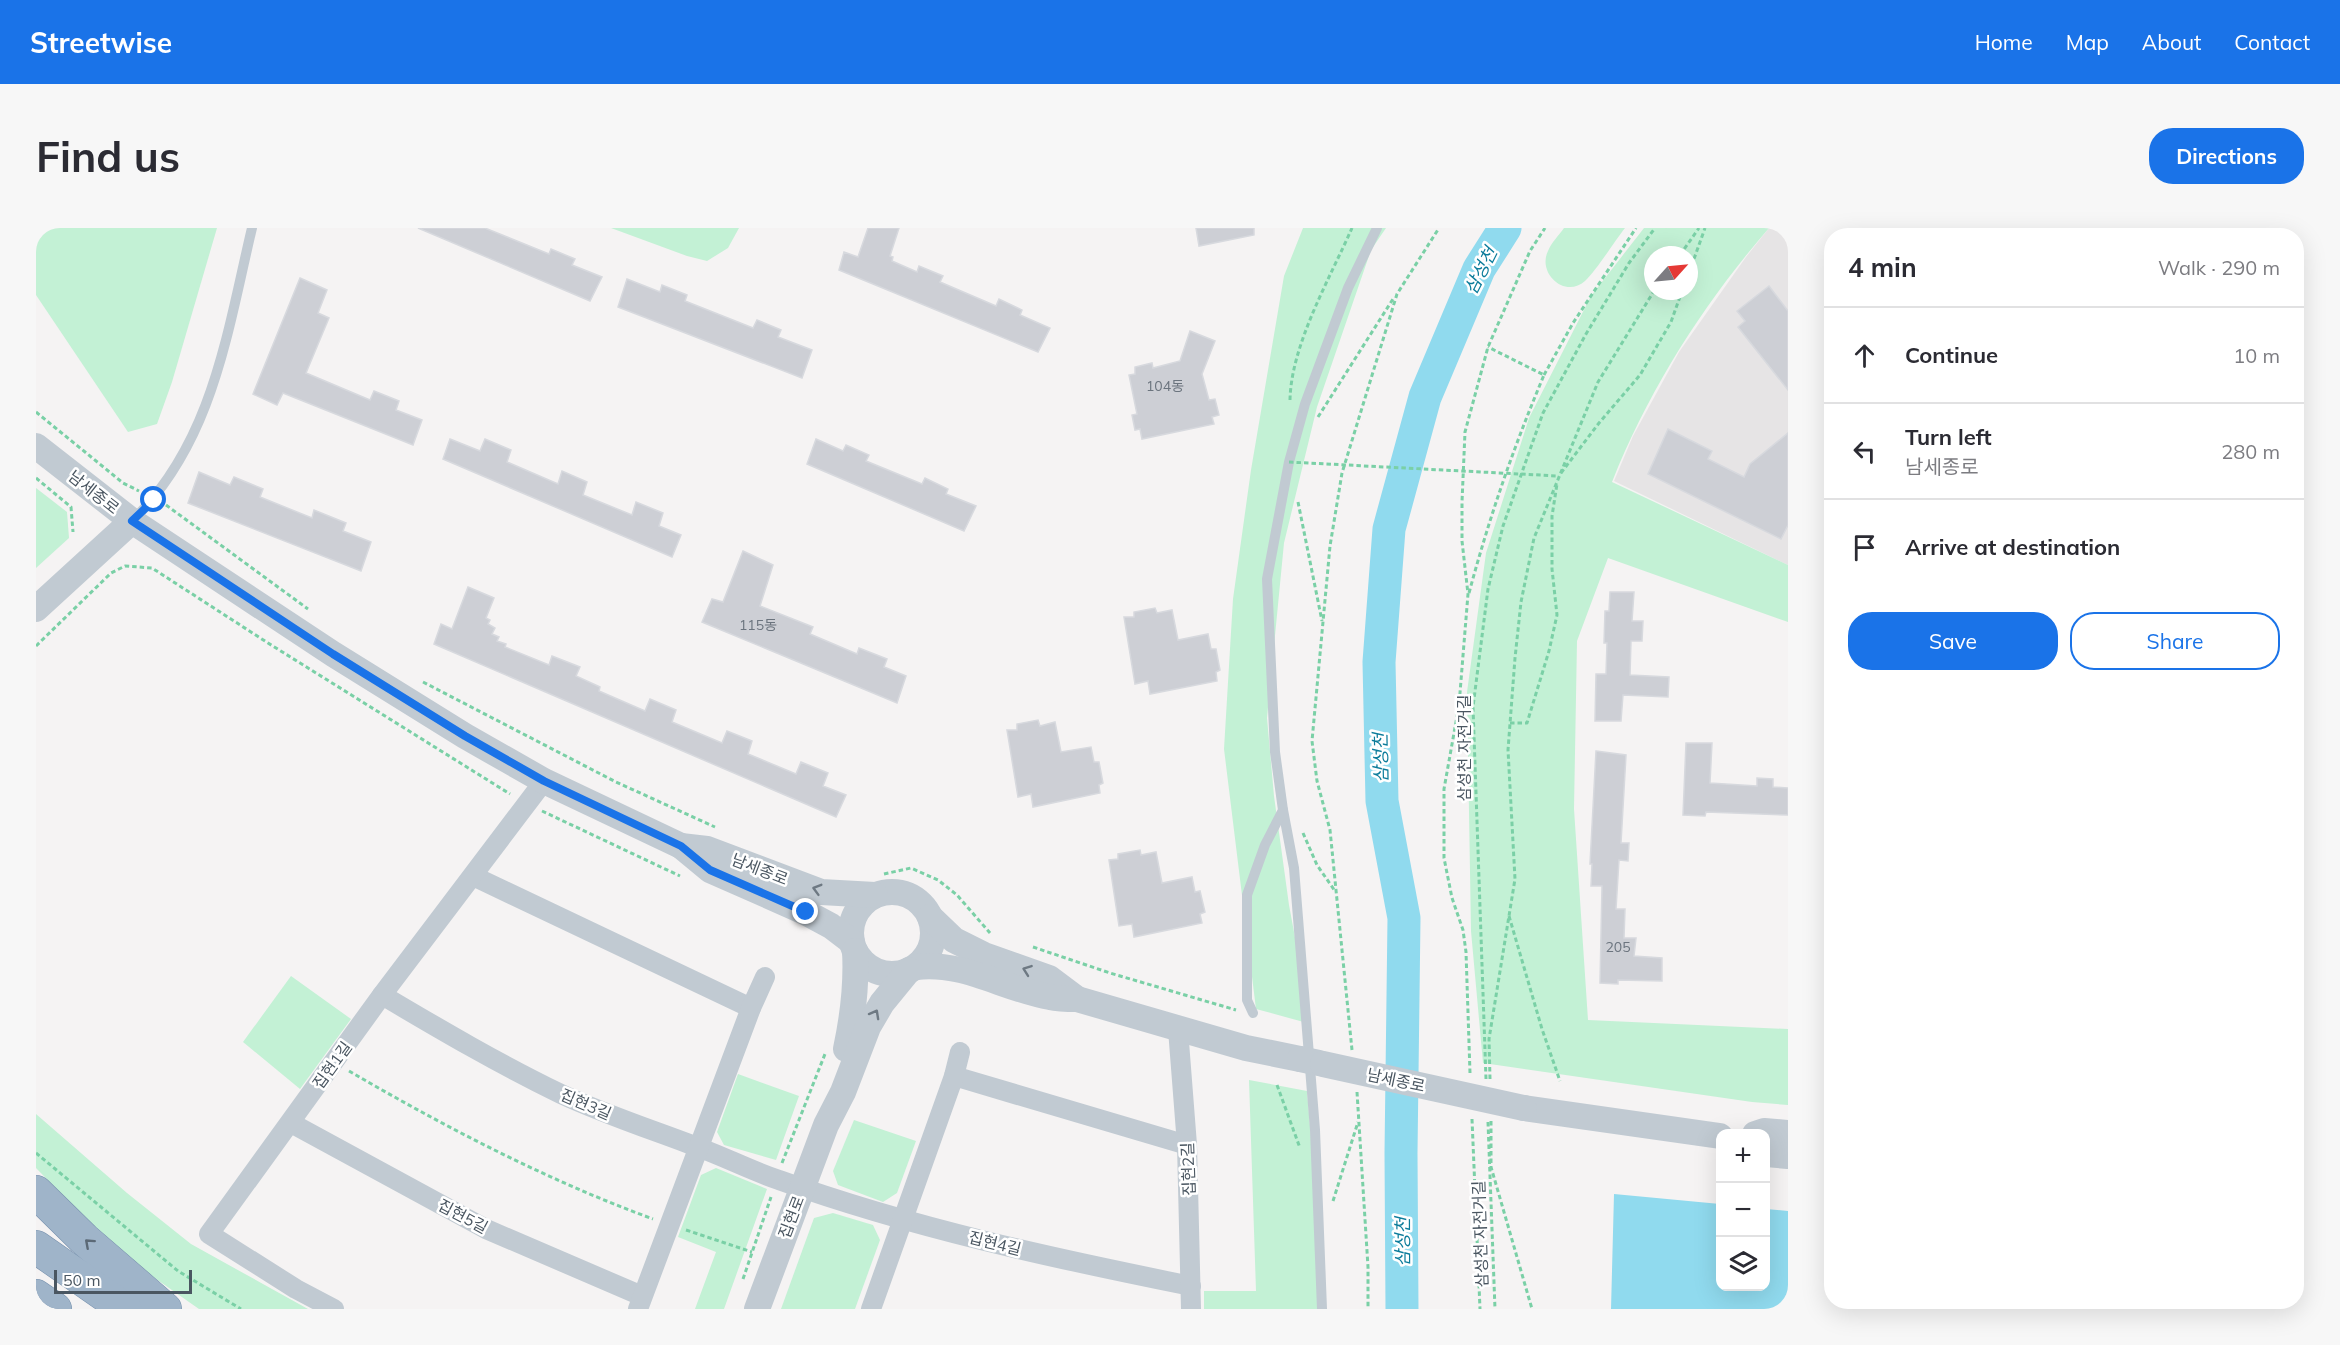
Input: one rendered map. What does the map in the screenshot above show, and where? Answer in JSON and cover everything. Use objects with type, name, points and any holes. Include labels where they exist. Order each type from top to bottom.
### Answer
[{"type":"highway","points":[[36,1192],[84,1239],[165,1309]]},
{"type":"highway","points":[[36,1247],[124,1309]]},
{"type":"highway","points":[[36,1296],[56,1309]]},
{"type":"street","name":"남세종로","points":[[36,446],[132,521],[342,660],[465,736],[544,781],[681,846],[710,870],[806,912],[831,926],[853,947]]},
{"type":"street","points":[[36,609],[132,521]]},
{"type":"street","name":"집현1길","points":[[334,1309],[296,1289],[209,1234],[382,995],[544,781]]},
{"type":"street","name":"남세종로","points":[[681,846],[707,849],[821,892],[877,885]]},
{"type":"street","points":[[473,876],[751,1008]]},
{"type":"street","points":[[877,885],[884,892],[898,892],[911,896],[922,905],[930,917],[933,930],[932,945],[926,957],[912,969],[889,974],[875,971],[860,959],[853,947],[851,923],[860,906],[877,885]]},
{"type":"street","name":"남세종로","points":[[930,917],[954,940],[984,955],[1049,978],[1077,999]]},
{"type":"street","name":"집현로","points":[[826,1125],[831,1094],[845,1052],[854,1014],[857,981],[853,947]]},
{"type":"street","name":"남세종로","points":[[912,969],[935,965],[963,970],[1050,997],[1077,999],[1246,1048],[1524,1108],[1716,1135]]},
{"type":"street","name":"집현로","points":[[757,1309],[826,1125],[843,1092],[868,1028],[882,1003],[912,969]]},
{"type":"street","points":[[640,1303],[751,1008],[765,977]]},
{"type":"street","name":"집현3길","points":[[382,995],[486,1056],[563,1095],[642,1128],[699,1147],[802,1188]]},
{"type":"street","name":"집현2길","points":[[1178,1029],[1187,1144],[1191,1309]]},
{"type":"street","points":[[871,1309],[954,1076],[960,1052]]},
{"type":"street","points":[[954,1076],[1187,1144]]},
{"type":"street","name":"집현5길","points":[[291,1123],[486,1229],[640,1303]]},
{"type":"street","points":[[1770,1131],[1788,1132]]},
{"type":"street","points":[[1770,1154],[1788,1156]]},
{"type":"street","name":"집현4길","points":[[802,1188],[903,1220],[1056,1259],[1191,1286]]},
{"type":"lane","points":[[132,521],[154,500],[170,478],[196,431],[216,380],[252,228]]},
{"type":"lane","points":[[1322,1309],[1315,1130],[1294,868],[1275,752],[1267,579],[1305,404],[1348,288],[1377,228]]},
{"type":"lane","points":[[1252,1013],[1247,1000],[1247,895],[1265,845],[1283,810]]},
{"type":"path","points":[[1290,403],[1291,380],[1310,323],[1352,228]]},
{"type":"path","points":[[1315,422],[1439,228]]},
{"type":"path","points":[[1468,594],[1462,541],[1461,502],[1465,432],[1488,347],[1530,251],[1545,228]]},
{"type":"path","points":[[1470,1077],[1466,951],[1463,930],[1452,898],[1444,858],[1444,801],[1459,705],[1468,594],[1488,520],[1544,375],[1573,322],[1636,228]]},
{"type":"path","name":"삼성천 자전거길","points":[[1487,1090],[1473,707],[1488,589],[1503,526],[1543,413],[1592,324],[1629,263],[1655,228]]},
{"type":"path","points":[[1686,246],[1699,228]]},
{"type":"path","points":[[1698,248],[1705,228]]},
{"type":"path","points":[[1353,1058],[1330,830],[1317,781],[1312,741],[1330,546],[1342,473],[1397,294]]},
{"type":"path","points":[[1490,1085],[1489,1039],[1515,879],[1508,750],[1521,602],[1534,538],[1558,476],[1598,382],[1648,300]]},
{"type":"path","points":[[1510,723],[1527,723],[1550,651],[1557,615],[1552,569],[1551,516],[1558,476],[1640,375],[1671,322],[1679,300]]},
{"type":"path","points":[[1488,347],[1544,375]]},
{"type":"path","points":[[36,412],[123,483],[170,507],[314,614]]},
{"type":"path","points":[[1296,452],[1290,467],[1558,476]]},
{"type":"path","points":[[36,478],[71,507],[73,532]]},
{"type":"path","points":[[1296,495],[1323,626]]},
{"type":"path","points":[[36,646],[111,573],[125,566],[152,568],[268,644],[526,804],[688,879]]},
{"type":"path","points":[[413,677],[616,782],[723,831]]},
{"type":"path","points":[[877,885],[911,868],[938,880],[957,896],[990,933],[1001,936]]},
{"type":"path","points":[[1509,914],[1542,1029],[1560,1081]]},
{"type":"path","points":[[1023,944],[1110,973],[1252,1013]]},
{"type":"path","points":[[782,1162],[827,1048]]},
{"type":"path","points":[[345,1069],[442,1125],[612,1204],[658,1221]]},
{"type":"path","points":[[1356,1082],[1368,1267],[1368,1309]]},
{"type":"path","points":[[1277,1085],[1304,1157]]},
{"type":"path","points":[[1472,1112],[1480,1309]]},
{"type":"path","name":"삼성천 자전거길","points":[[1488,1114],[1495,1309]]},
{"type":"path","points":[[1320,1233],[1339,1185],[1360,1117]]},
{"type":"path","points":[[1491,1120],[1491,1167],[1532,1309]]},
{"type":"path","points":[[36,1153],[177,1271],[242,1309]]},
{"type":"path","points":[[742,1281],[772,1196]]},
{"type":"path","points":[[682,1228],[752,1252]]},
{"type":"shaded area","points":[[1769,228],[1788,228],[1788,565],[1614,481],[1633,436],[1679,352]]},
{"type":"green space","points":[[36,228],[217,228],[172,382],[157,424],[128,432],[36,295]]},
{"type":"green space","points":[[611,228],[739,228],[728,248],[707,261]]},
{"type":"green space","points":[[1303,228],[1386,228],[1371,250],[1317,407],[1284,543],[1267,718],[1274,796],[1289,905],[1311,1024],[1256,1009],[1224,749],[1233,599],[1251,470],[1284,276]]},
{"type":"green space","points":[[1564,228],[1625,228],[1585,281],[1577,286],[1569,287],[1555,281],[1546,268],[1548,251]]},
{"type":"green space","points":[[1644,228],[1769,228],[1722,286],[1680,348],[1643,414],[1612,482],[1788,565],[1788,622],[1608,558],[1577,641],[1574,809],[1588,1020],[1788,1029],[1788,1105],[1752,1102],[1483,1063],[1471,931],[1467,692],[1486,553],[1529,418],[1591,296]]},
{"type":"green space","points":[[36,488],[67,512],[69,538],[36,568]]},
{"type":"green space","points":[[291,976],[351,1019],[300,1089],[243,1042]]},
{"type":"green space","points":[[738,1074],[799,1096],[776,1160],[724,1145],[717,1132]]},
{"type":"green space","points":[[1249,1080],[1307,1091],[1318,1217],[1320,1309],[1204,1309],[1204,1291],[1256,1291]]},
{"type":"green space","points":[[36,1114],[127,1193],[191,1244],[308,1309],[199,1309],[119,1253],[36,1168]]},
{"type":"green space","points":[[854,1120],[916,1141],[897,1193],[883,1202],[838,1185],[833,1171]]},
{"type":"green space","points":[[716,1168],[767,1189],[724,1309],[695,1309],[716,1252],[678,1237],[701,1175]]},
{"type":"green space","points":[[833,1213],[873,1225],[880,1240],[855,1309],[781,1309],[814,1218]]},
{"type":"water","points":[[1614,1194],[1716,1204],[1716,1291],[1770,1291],[1770,1209],[1788,1211],[1788,1309],[1611,1309]]},
{"type":"building","points":[[418,228],[485,228],[549,254],[551,249],[575,259],[572,265],[602,277],[590,301]]},
{"type":"building","points":[[868,228],[899,228],[890,256],[893,257],[892,261],[917,272],[919,266],[943,276],[940,282],[996,306],[999,299],[1022,310],[1020,315],[1050,328],[1038,352],[839,270],[844,252],[858,257]]},
{"type":"building","points":[[1196,228],[1254,228],[1254,235],[1199,246]]},
{"type":"building","points":[[300,278],[327,290],[318,313],[329,318],[306,373],[370,400],[374,391],[399,401],[396,410],[422,420],[413,445],[283,393],[277,405],[253,394]]},
{"type":"building","points":[[627,279],[660,292],[662,285],[687,295],[685,301],[753,328],[757,320],[781,330],[778,337],[812,350],[802,378],[618,307]]},
{"type":"building","points":[[1769,286],[1788,311],[1788,390],[1738,327],[1745,321],[1737,311]]},
{"type":"building","points":[[1190,331],[1215,341],[1202,374],[1209,400],[1215,399],[1219,415],[1212,417],[1214,424],[1142,439],[1140,429],[1135,430],[1132,415],[1137,414],[1129,375],[1135,374],[1135,367],[1152,363],[1153,368],[1180,361]]},
{"type":"building","points":[[1668,429],[1712,451],[1708,459],[1744,477],[1750,464],[1788,433],[1788,525],[1781,539],[1648,474]]},
{"type":"building","points":[[450,439],[480,451],[485,439],[511,450],[507,462],[558,484],[562,471],[587,482],[583,495],[632,515],[636,502],[663,513],[659,526],[681,535],[672,557],[443,459]]},
{"type":"building","points":[[816,439],[843,451],[846,445],[869,455],[866,461],[922,484],[925,478],[948,489],[946,494],[976,506],[964,531],[807,464]]},
{"type":"building","points":[[199,472],[230,485],[234,477],[263,489],[260,497],[312,518],[314,510],[346,523],[343,531],[371,542],[361,571],[188,503]]},
{"type":"building","points":[[743,551],[773,565],[760,606],[813,627],[810,634],[857,654],[859,648],[887,659],[884,667],[906,676],[897,703],[702,622],[712,599],[723,602]]},
{"type":"building","points":[[468,587],[494,598],[486,618],[490,620],[488,624],[495,628],[492,634],[499,637],[497,641],[506,644],[505,647],[549,665],[552,656],[580,667],[576,676],[600,687],[599,691],[645,711],[650,699],[676,710],[672,722],[722,743],[727,731],[752,741],[748,754],[796,774],[801,762],[828,773],[823,786],[846,795],[836,817],[434,644],[441,624],[452,629]]},
{"type":"building","points":[[1610,592],[1634,592],[1632,621],[1643,621],[1642,641],[1631,641],[1630,675],[1669,677],[1668,697],[1623,695],[1621,721],[1595,721],[1596,674],[1606,674],[1605,611],[1609,611]]},
{"type":"building","points":[[1155,608],[1157,613],[1172,610],[1178,640],[1208,634],[1211,649],[1216,649],[1220,670],[1216,672],[1217,681],[1150,694],[1148,681],[1135,684],[1124,617],[1134,617],[1134,612]]},
{"type":"building","points":[[1038,720],[1040,726],[1055,722],[1061,752],[1091,747],[1094,762],[1099,762],[1103,783],[1099,785],[1100,793],[1033,807],[1031,794],[1018,797],[1007,730],[1017,730],[1017,724]]},
{"type":"building","points":[[1686,743],[1712,743],[1710,783],[1757,786],[1757,778],[1773,779],[1773,787],[1788,788],[1788,815],[1706,812],[1705,816],[1683,815]]},
{"type":"building","points":[[1596,751],[1626,755],[1621,843],[1629,843],[1628,861],[1619,860],[1616,909],[1625,909],[1624,938],[1636,938],[1634,956],[1662,958],[1662,981],[1618,980],[1618,984],[1600,983],[1602,886],[1591,886],[1592,864],[1590,864]]},
{"type":"building","points":[[1140,850],[1141,855],[1156,852],[1162,883],[1192,877],[1195,892],[1200,891],[1205,912],[1200,914],[1202,923],[1134,937],[1132,924],[1119,926],[1109,860],[1118,859],[1118,854]]},
{"type":"waterway","name":"삼성천","points":[[1402,1309],[1404,918],[1382,801],[1379,662],[1389,529],[1425,397],[1479,269],[1505,228]]},
{"type":"route","points":[[154,500],[132,521],[333,654],[465,736],[544,781],[681,846],[710,870],[806,912]]}]
